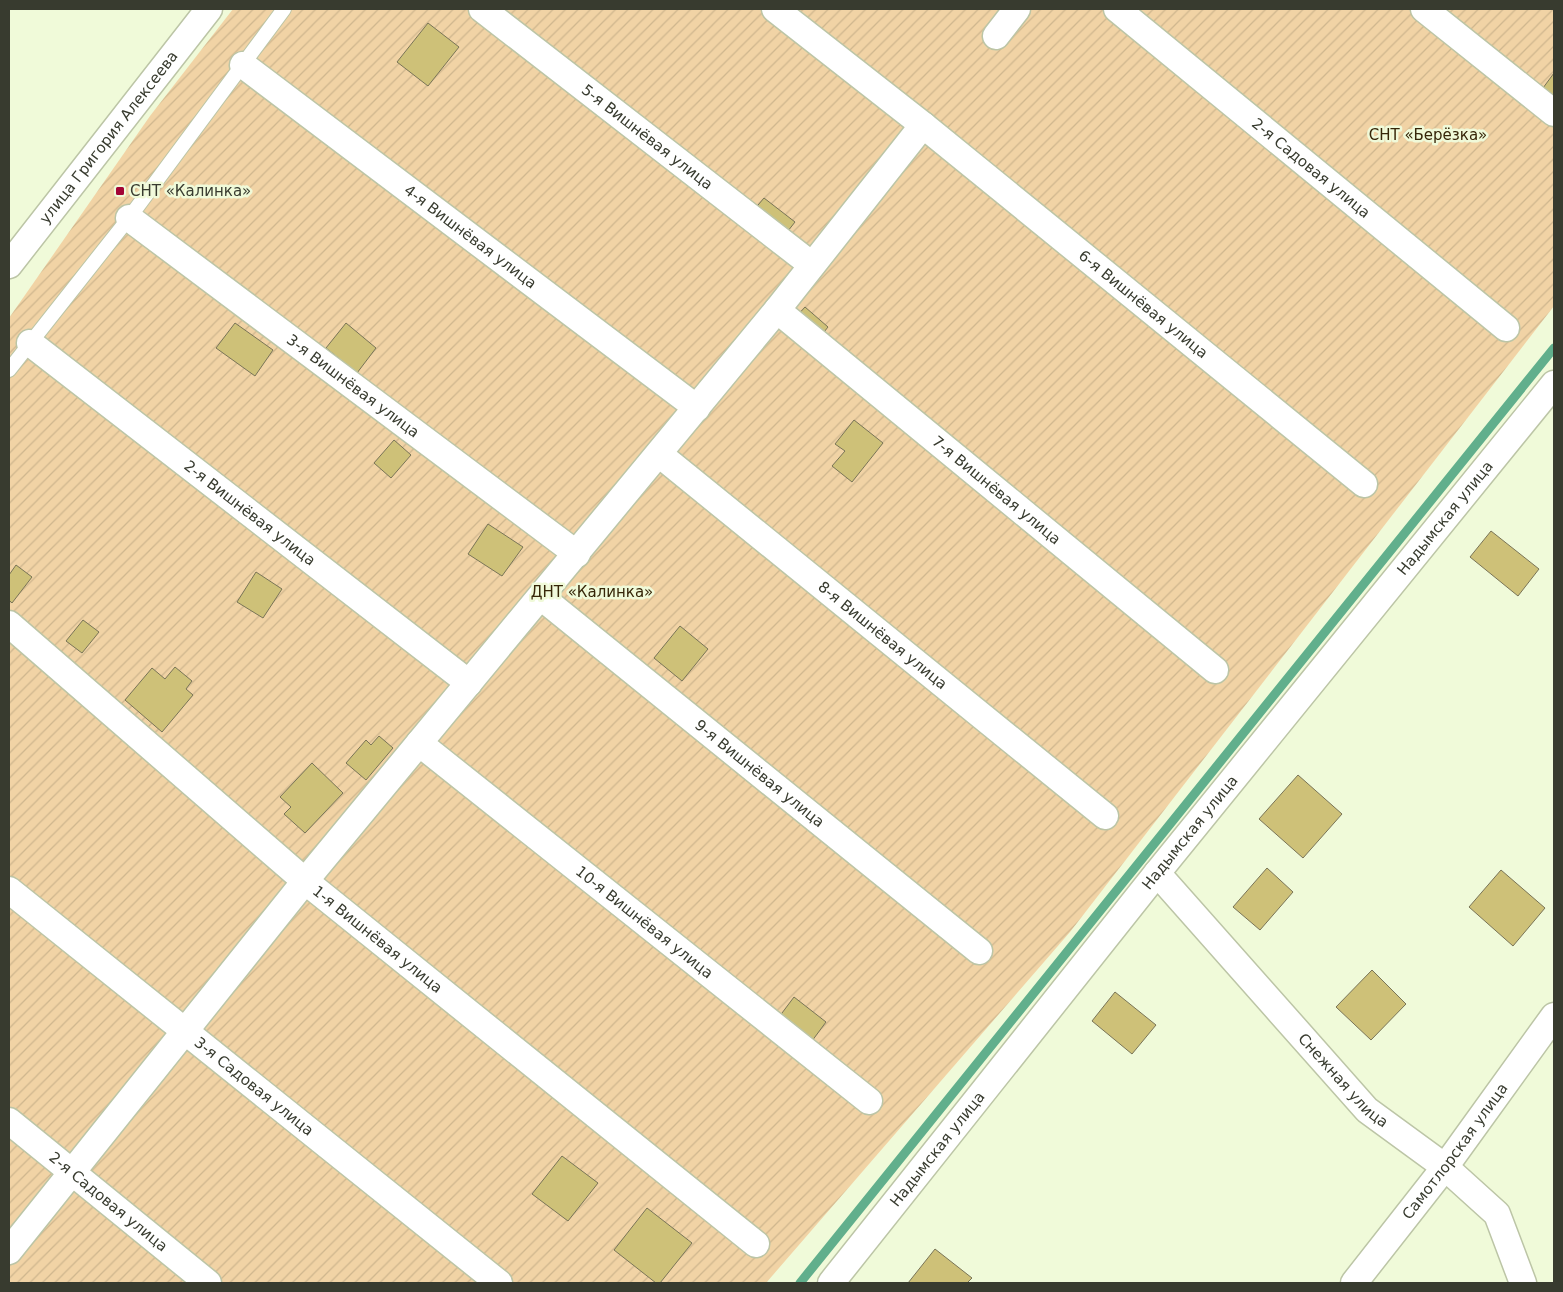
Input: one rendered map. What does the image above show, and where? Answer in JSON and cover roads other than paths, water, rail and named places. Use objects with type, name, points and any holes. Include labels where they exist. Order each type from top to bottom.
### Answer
[{"type":"street","name":"улица Григория Алексеева","points":[[9,265],[209,9]]},
{"type":"street","name":"5-я Вишнёвая улица","points":[[482,9],[812,266]]},
{"type":"street","name":"6-я Вишнёвая улица","points":[[775,9],[923,125],[1364,484]]},
{"type":"street","points":[[996,36],[1017,9]]},
{"type":"street","name":"2-я Садовая улица","points":[[1117,9],[1506,328]]},
{"type":"street","points":[[1424,9],[1554,113]]},
{"type":"street","name":"4-я Вишнёвая улица","points":[[243,66],[697,408]]},
{"type":"street","points":[[9,1251],[306,880],[660,454],[777,310],[923,125]]},
{"type":"street","name":"3-я Вишнёвая улица","points":[[129,218],[577,554]]},
{"type":"street","name":"7-я Вишнёвая улица","points":[[777,310],[1215,670]]},
{"type":"street","name":"2-я Вишнёвая улица","points":[[30,343],[469,683]]},
{"type":"street","name":"Надымская улица","points":[[830,1283],[1157,873],[1554,384]]},
{"type":"street","name":"8-я Вишнёвая улица","points":[[660,454],[1104,816]]},
{"type":"street","name":"9-я Вишнёвая улица","points":[[541,597],[979,951]]},
{"type":"street","name":"1-я Вишнёвая улица","points":[[9,624],[306,880],[756,1244]]},
{"type":"street","name":"10-я Вишнёвая улица","points":[[419,744],[869,1101]]},
{"type":"street","name":"Снежная улица","points":[[1157,873],[1367,1110],[1445,1166],[1497,1214],[1523,1283]]},
{"type":"street","name":"3-я Садовая улица","points":[[9,890],[499,1283]]},
{"type":"street","name":"Самотлорская улица","points":[[1354,1283],[1445,1166],[1554,1016]]},
{"type":"street","name":"2-я Садовая улица","points":[[9,1121],[208,1283]]},
{"type":"lane","points":[[9,370],[129,218],[284,9]]},
{"type":"waterway","points":[[800,1283],[1554,348]]},
{"type":"place","name":"СНТ «Калинка»","points":[[120,191]]},
{"type":"park label","name":"СНТ «Берёзка»","points":[[1428,135]]},
{"type":"park label","name":"ДНТ «Калинка»","points":[[592,592]]}]
